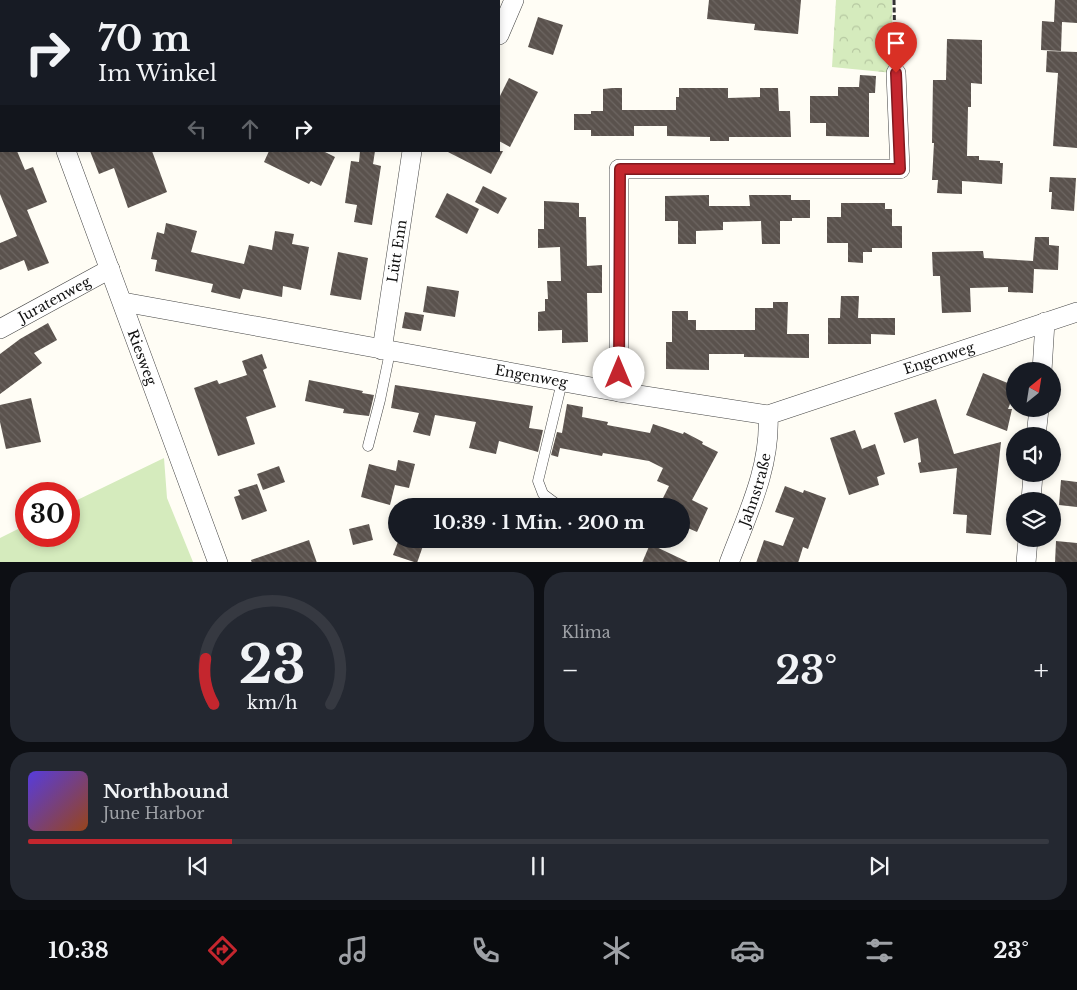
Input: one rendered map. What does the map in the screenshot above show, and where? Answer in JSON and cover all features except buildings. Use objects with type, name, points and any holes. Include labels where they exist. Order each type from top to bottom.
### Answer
[{"type":"street","points":[[500,33],[514,0]]},
{"type":"street","points":[[619,392],[620,169],[900,169],[896,73]]},
{"type":"street","name":"Riesweg","points":[[66,152],[218,562]]},
{"type":"street","name":"Lütt Enn","points":[[386,351],[412,152]]},
{"type":"street","name":"Juratenweg","points":[[0,329],[110,269]]},
{"type":"street","name":"Engenweg","points":[[122,302],[619,392],[768,415],[1077,312]]},
{"type":"street","points":[[1043,362],[1046,322]]},
{"type":"street","name":"Jahnstraße","points":[[729,562],[762,476],[769,434],[768,415]]},
{"type":"street","points":[[1026,562],[1027,547]]},
{"type":"lane","points":[[368,446],[380,400],[386,351]]},
{"type":"lane","points":[[548,498],[543,494],[538,481],[562,382]]},
{"type":"path","points":[[894,0],[896,73]]},
{"type":"green space","points":[[836,0],[892,0],[893,73],[832,67]]},
{"type":"green space","points":[[164,458],[167,498],[193,562],[0,562],[0,538],[15,530],[15,547],[80,547],[80,499]]},
{"type":"route","points":[[619,373],[620,169],[900,169],[896,73]]}]
